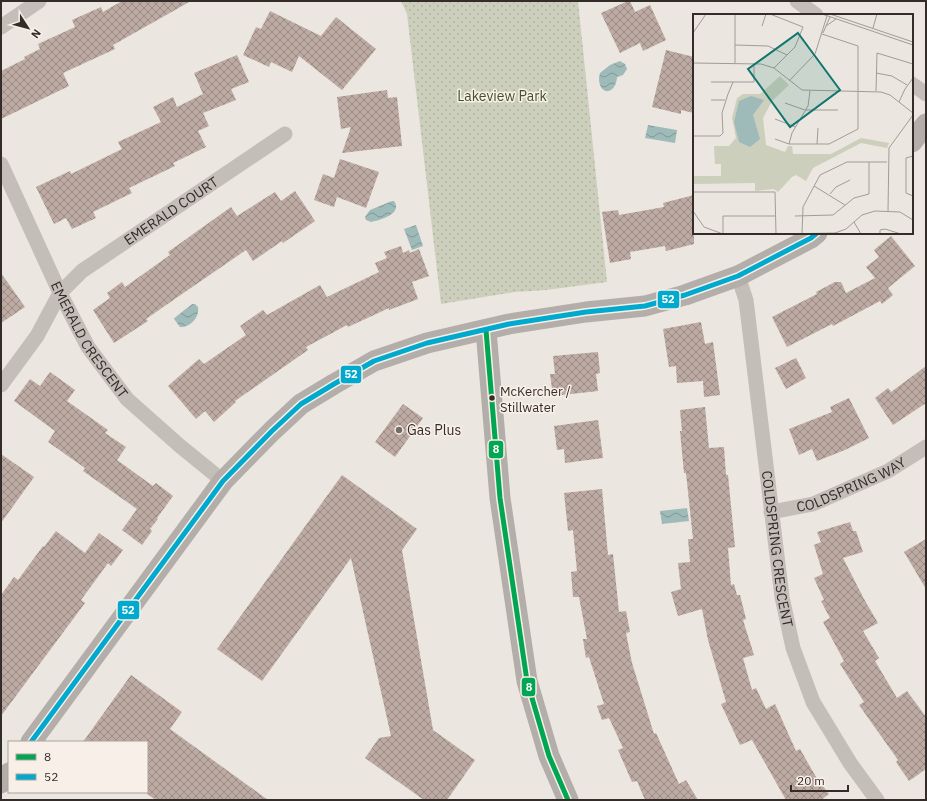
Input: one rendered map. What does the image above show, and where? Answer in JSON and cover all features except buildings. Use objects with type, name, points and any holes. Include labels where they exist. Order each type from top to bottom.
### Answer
[{"type":"street","points":[[1,27],[39,1]]},
{"type":"street","points":[[797,1],[815,14]]},
{"type":"street","points":[[913,85],[926,94]]},
{"type":"street","points":[[913,141],[926,124]]},
{"type":"street","name":"EMERALD COURT","points":[[1,385],[37,336],[60,293],[82,271],[285,134]]},
{"type":"street","name":"EMERALD CRESCENT","points":[[1,164],[60,293],[88,347],[127,399],[180,446],[223,481]]},
{"type":"street","points":[[32,741],[223,481],[301,404],[374,361],[427,343],[517,323],[586,312],[644,306],[685,295],[738,276],[811,238],[816,234]]},
{"type":"street","name":"COLDSPRING CRESCENT","points":[[738,276],[746,300],[782,597],[794,648],[799,666],[813,702],[850,763],[877,800]]},
{"type":"street","points":[[486,330],[500,498],[527,681],[549,756],[568,800]]},
{"type":"street","name":"COLDSPRING WAY","points":[[771,512],[813,504],[888,471],[926,447]]},
{"type":"street","points":[[1,784],[8,774]]},
{"type":"green space","name":"Lakeview Park","points":[[401,1],[578,1],[607,282],[546,290],[515,292],[441,304],[407,14]]},
{"type":"water","points":[[620,61],[625,64],[627,69],[623,75],[617,77],[616,83],[611,90],[605,91],[600,86],[600,73],[610,65]]},
{"type":"water","points":[[648,125],[677,130],[675,143],[645,138]]},
{"type":"water","points":[[394,201],[396,206],[393,213],[389,216],[371,222],[366,220],[365,217],[370,210]]},
{"type":"water","points":[[416,225],[423,246],[412,250],[404,229]]},
{"type":"water","points":[[192,304],[195,304],[198,307],[196,318],[191,324],[180,327],[174,319]]},
{"type":"water","points":[[687,508],[689,521],[662,524],[660,511]]},
{"type":"transit line","name":"52","points":[[32,741],[223,481],[301,404],[374,361],[427,343],[509,324],[586,312],[645,306],[685,295],[738,276],[811,238],[816,234]]},
{"type":"transit line","name":"8","points":[[486,330],[500,498],[527,681],[549,756],[568,800]]},
{"type":"place","name":"McKercher / Stillwater","points":[[492,398]]},
{"type":"place","name":"Gas Plus","points":[[399,430]]}]
